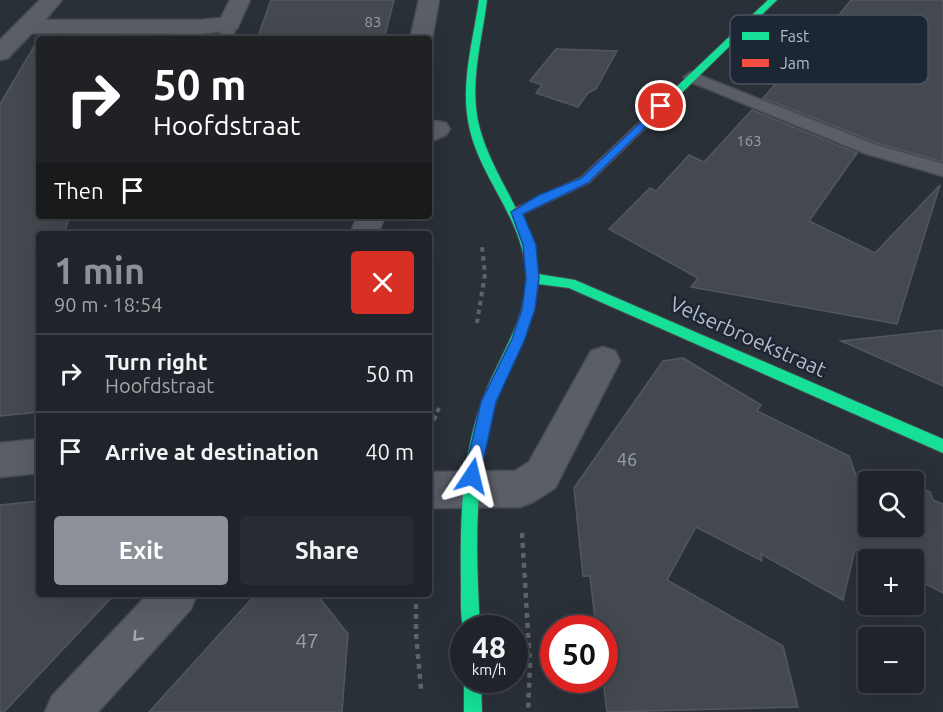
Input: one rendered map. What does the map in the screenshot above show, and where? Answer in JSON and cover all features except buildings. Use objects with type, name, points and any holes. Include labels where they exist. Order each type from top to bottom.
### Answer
[{"type":"street","points":[[0,53],[52,0]]},
{"type":"street","points":[[24,26],[201,27],[228,31],[240,0]]},
{"type":"street","points":[[422,36],[429,0]]},
{"type":"street","points":[[471,615],[470,489],[474,462],[488,402],[518,339],[528,309],[532,278],[530,245],[517,212],[489,170],[474,126],[471,94],[483,0]]},
{"type":"street","points":[[757,15],[773,0]]},
{"type":"street","points":[[517,212],[585,180],[730,40]]},
{"type":"street","name":"Velserbroekstraat","points":[[532,278],[571,283],[943,446]]},
{"type":"street","points":[[432,490],[519,489],[542,475],[603,361]]},
{"type":"street","points":[[0,460],[36,456]]},
{"type":"street","points":[[68,712],[173,597]]},
{"type":"street","points":[[472,693],[473,712]]},
{"type":"lane","points":[[691,77],[870,148],[943,171]]},
{"type":"path","points":[[475,329],[486,274],[482,244]]},
{"type":"path","points":[[432,422],[441,403]]},
{"type":"path","points":[[519,489],[530,665],[528,712]]},
{"type":"path","points":[[416,597],[416,634],[422,701]]},
{"type":"traffic: fast","points":[[471,615],[469,544],[471,489],[475,461],[487,407],[527,312],[532,278],[525,238],[480,146],[474,127],[471,96],[473,64],[483,0]]},
{"type":"traffic: fast","points":[[757,15],[773,0]]},
{"type":"traffic: fast","points":[[654,114],[730,41]]},
{"type":"traffic: fast","points":[[532,278],[571,283],[943,446]]},
{"type":"traffic: fast","points":[[472,693],[473,712]]},
{"type":"traffic: jam","points":[[517,212],[585,180],[654,114]]},
{"type":"route","points":[[472,476],[488,402],[518,339],[528,309],[532,278],[530,245],[517,212],[585,180],[661,106]]}]
